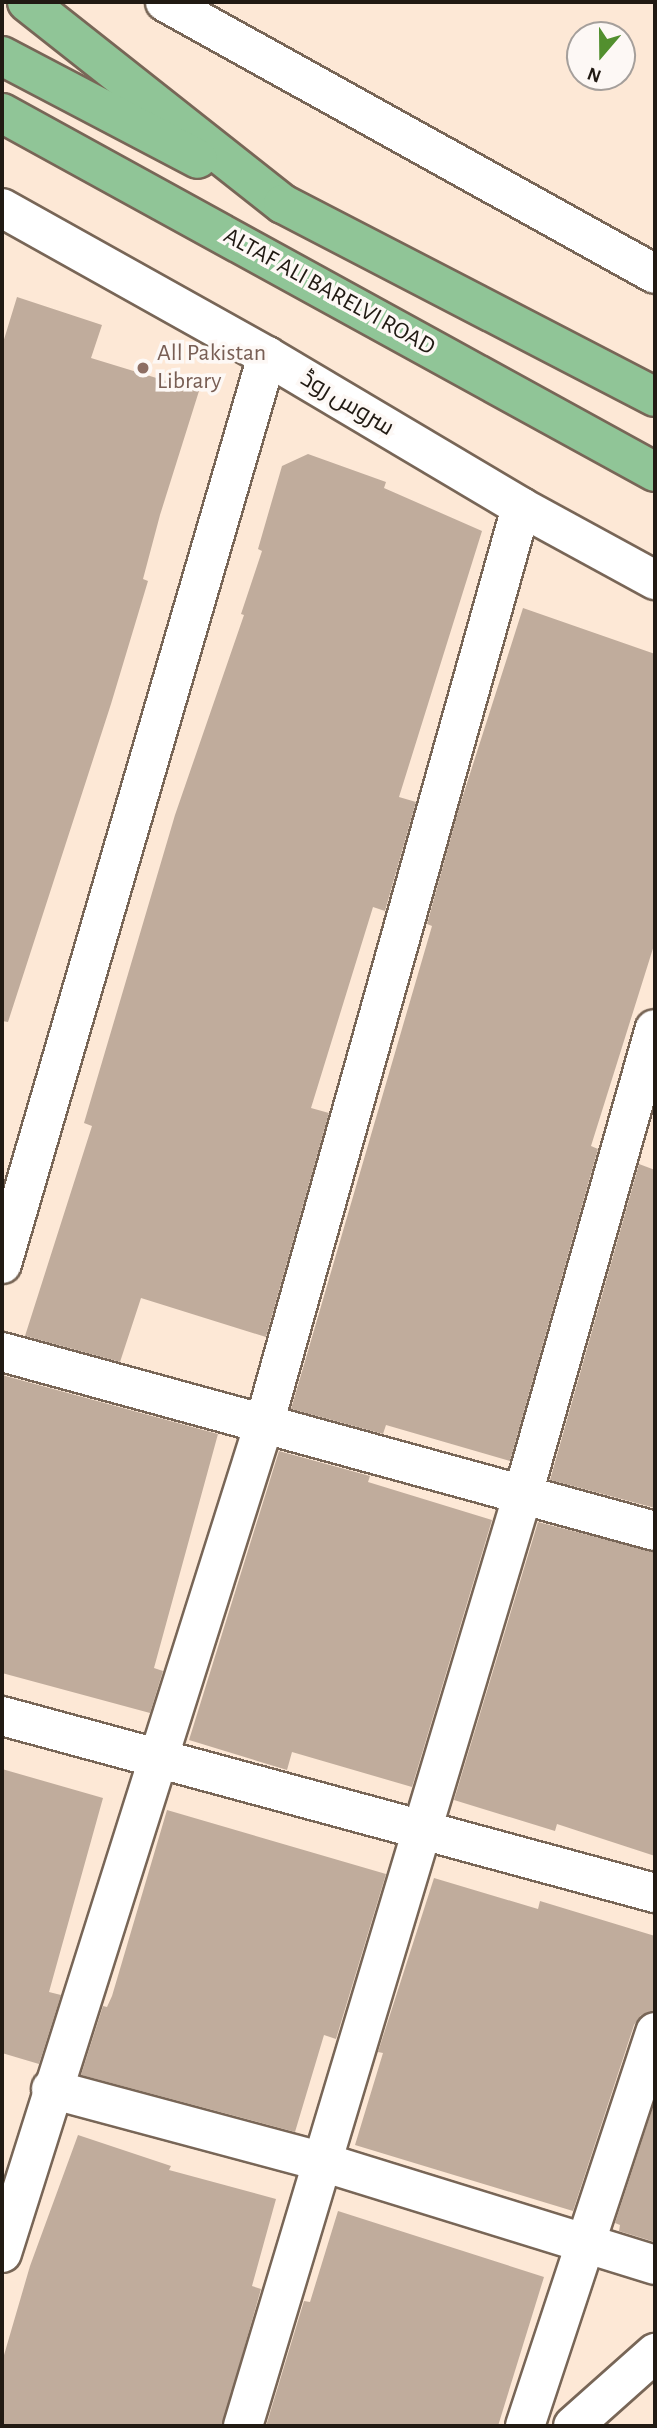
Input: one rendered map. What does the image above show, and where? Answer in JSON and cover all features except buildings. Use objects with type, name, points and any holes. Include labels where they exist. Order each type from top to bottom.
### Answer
[{"type":"main road","points":[[28,2],[283,204]]},
{"type":"main road","points":[[2,56],[655,397]]},
{"type":"main road","name":"ALTAF ALI BARELVI ROAD","points":[[2,113],[655,472]]},
{"type":"main road","points":[[2,132],[98,164]]},
{"type":"street","points":[[165,2],[655,274]]},
{"type":"street","name":"سروس روڈ","points":[[3,213],[267,356],[521,507],[655,580]]},
{"type":"street","points":[[2,1264],[267,356]]},
{"type":"street","points":[[2,2253],[51,2089],[265,1421],[521,507]]},
{"type":"street","points":[[243,2426],[319,2161],[523,1494],[655,1029]]},
{"type":"street","points":[[2,1352],[265,1421],[655,1531]]},
{"type":"street","points":[[2,1716],[655,1893]]},
{"type":"street","points":[[525,2426],[588,2245],[655,2032]]},
{"type":"street","points":[[51,2089],[319,2161],[655,2265]]},
{"type":"street","points":[[573,2426],[655,2353]]},
{"type":"place","name":"All Pakistan Library","points":[[143,368]]}]
